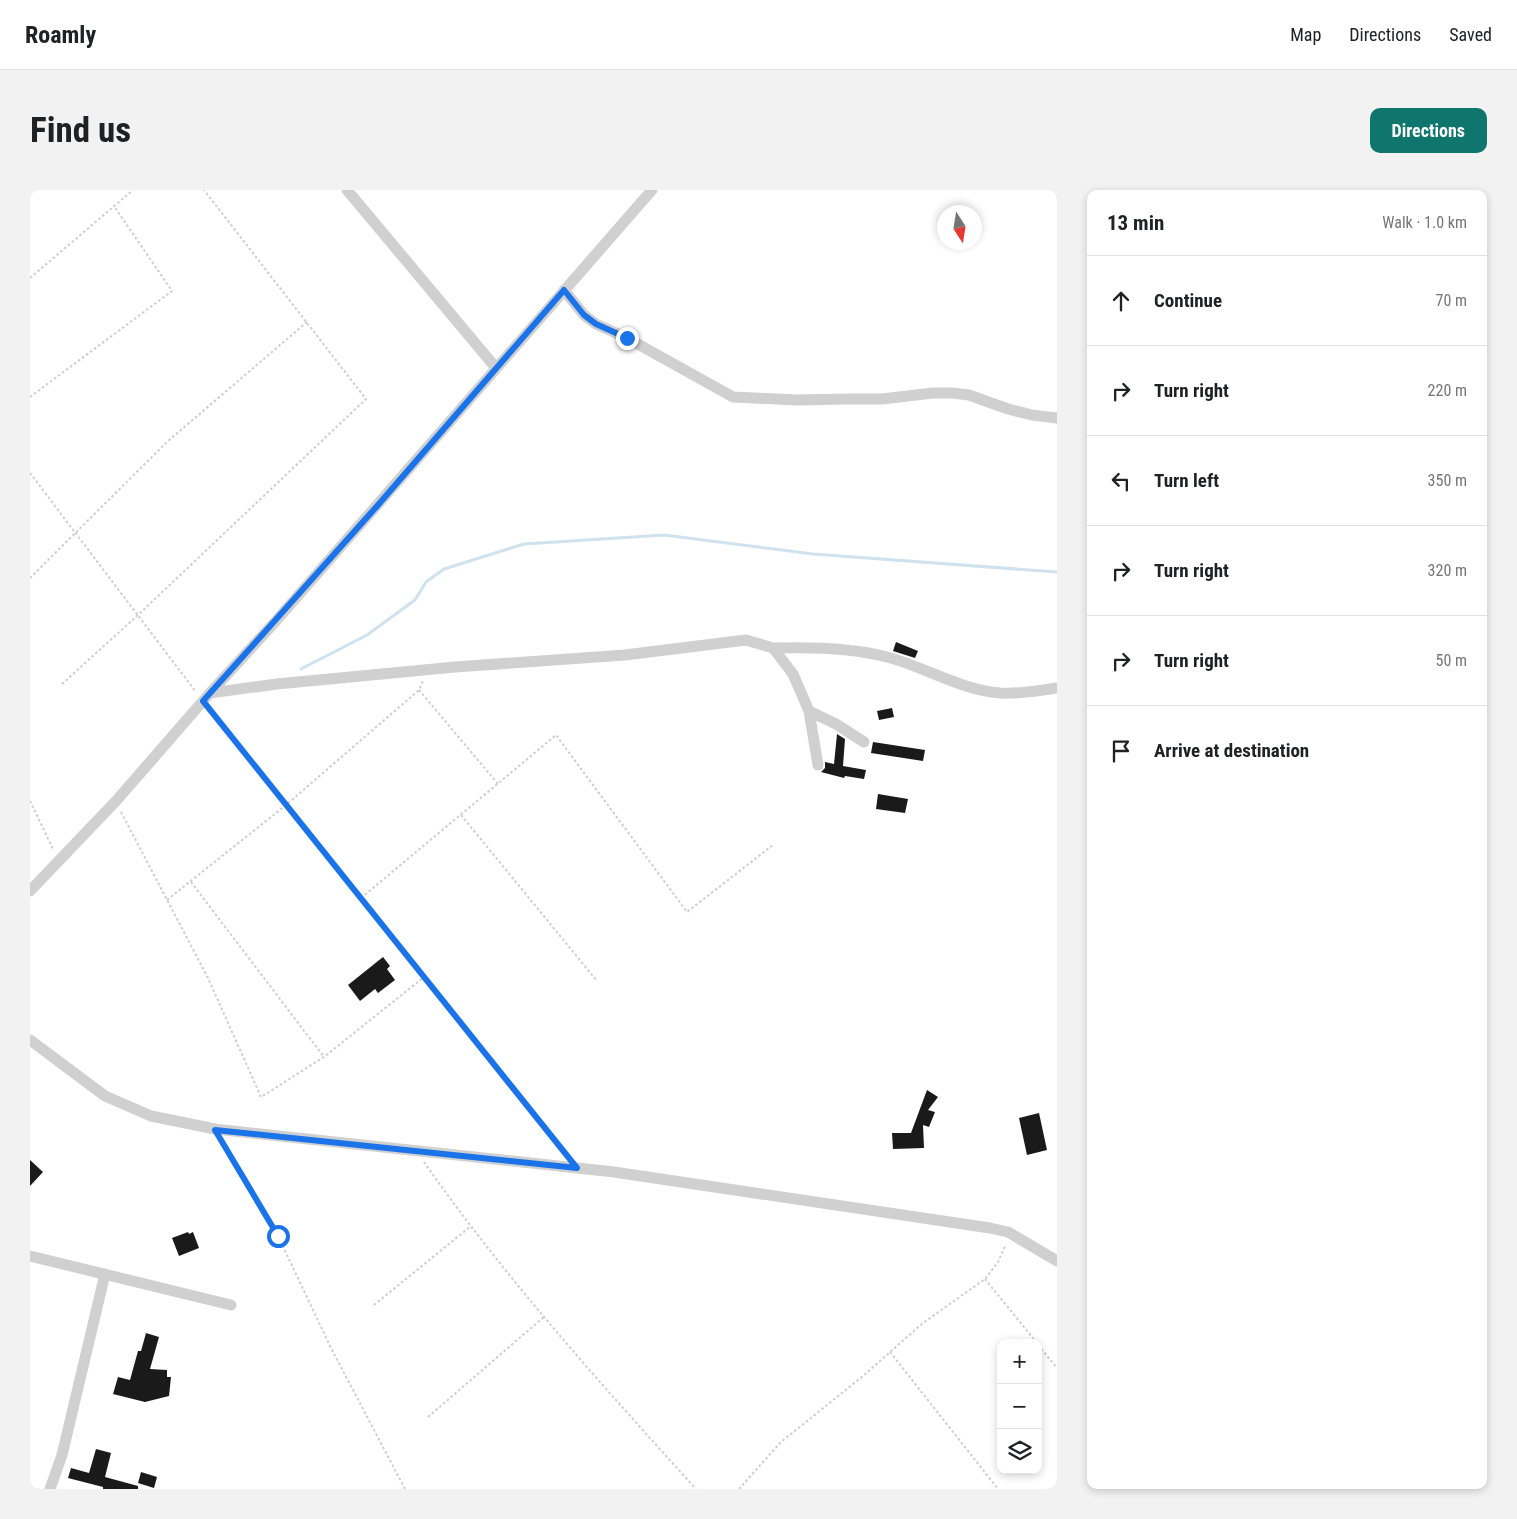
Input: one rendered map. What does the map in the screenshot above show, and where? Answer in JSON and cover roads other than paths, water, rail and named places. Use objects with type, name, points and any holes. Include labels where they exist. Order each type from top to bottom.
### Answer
[{"type":"street","points":[[347,190],[496,368]]},
{"type":"street","points":[[30,891],[116,801],[652,190]]},
{"type":"street","points":[[564,290],[584,315],[596,324],[627,338],[733,397],[797,400],[856,399],[952,393],[968,395],[1008,410],[1057,418]]},
{"type":"street","points":[[206,697],[277,684],[427,669],[625,655],[746,640],[773,648],[815,648],[884,656],[960,683],[999,693],[1020,693],[1057,688]]},
{"type":"street","points":[[773,648],[793,674],[809,711],[818,765]]},
{"type":"street","points":[[809,711],[836,724],[864,742]]},
{"type":"street","points":[[30,1040],[105,1096],[151,1116],[215,1130],[614,1172],[990,1228],[1008,1232],[1057,1262]]},
{"type":"street","points":[[30,1256],[231,1305]]},
{"type":"street","points":[[50,1489],[62,1455],[105,1274]]},
{"type":"waterway","points":[[301,669],[367,635],[415,600],[426,582],[444,569],[524,544],[664,535],[813,554],[1057,572]]}]
